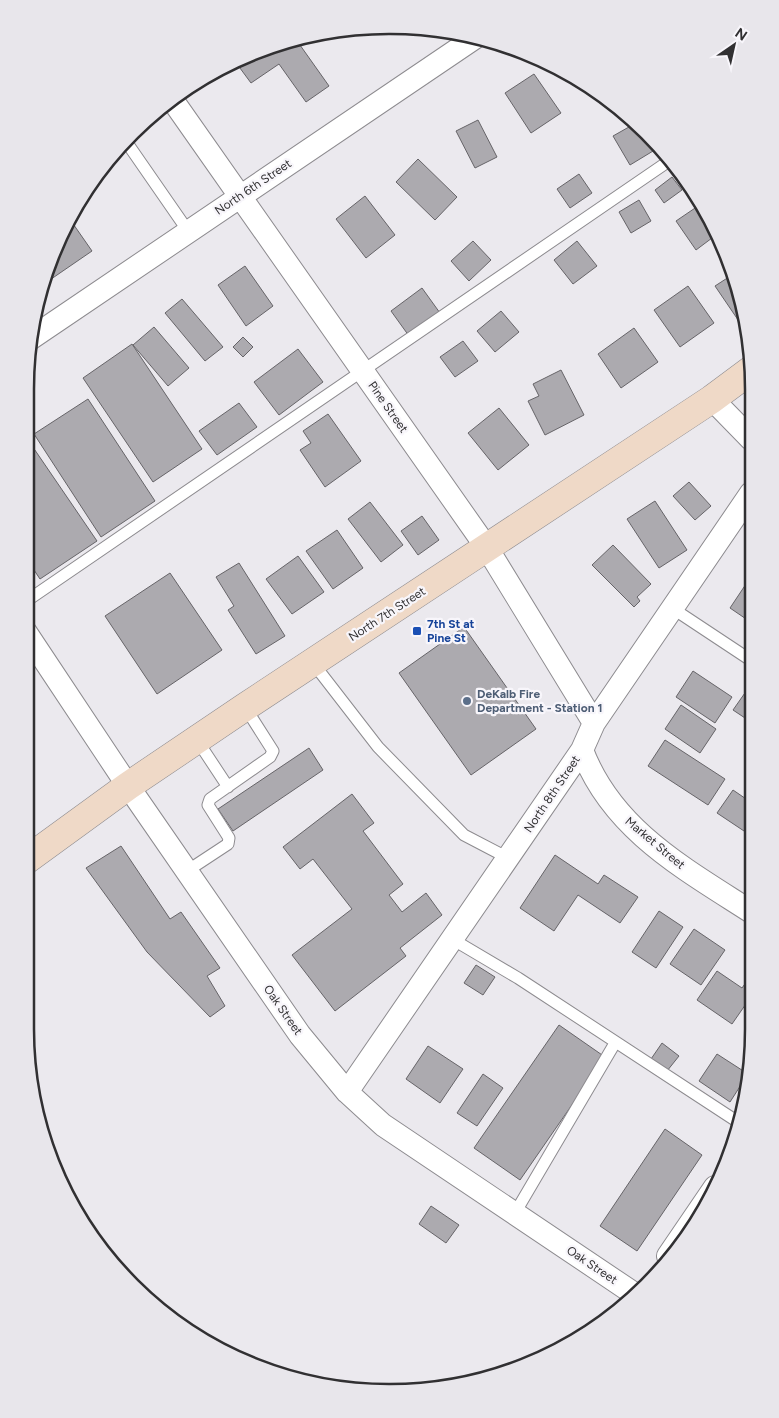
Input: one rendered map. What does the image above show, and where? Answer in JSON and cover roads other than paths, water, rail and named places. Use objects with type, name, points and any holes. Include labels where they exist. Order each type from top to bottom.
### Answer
[{"type":"street","name":"North 6th Street","points":[[39,333],[467,43]]},
{"type":"street","name":"Pine Street","points":[[176,105],[487,548],[594,723]]},
{"type":"street","name":"North 7th Street","points":[[34,854],[128,786],[245,707],[712,399],[744,375]]},
{"type":"street","points":[[712,399],[745,433]]},
{"type":"street","name":"North 8th Street","points":[[347,1092],[582,750],[594,723],[745,502]]},
{"type":"street","name":"Oak Street","points":[[34,643],[128,786],[300,1035],[347,1092],[383,1125],[630,1290]]},
{"type":"street","name":"Market Street","points":[[582,750],[590,772],[600,787],[616,810],[635,829],[671,860],[745,908]]},
{"type":"lane","points":[[130,147],[188,231]]},
{"type":"lane","points":[[34,596],[665,164]]},
{"type":"lane","points":[[672,608],[745,656]]},
{"type":"lane","points":[[313,663],[378,747],[464,835],[508,858]]},
{"type":"lane","points":[[187,871],[228,844],[229,838],[208,805],[210,799],[270,757],[273,751],[245,707]]},
{"type":"lane","points":[[197,740],[228,787]]},
{"type":"lane","points":[[452,939],[518,978],[733,1119]]},
{"type":"lane","points":[[515,1213],[615,1043]]},
{"type":"place","name":"7th St at Pine St","points":[[417,631]]},
{"type":"place","name":"DeKalb Fire Department - Station 1","points":[[467,701]]}]
